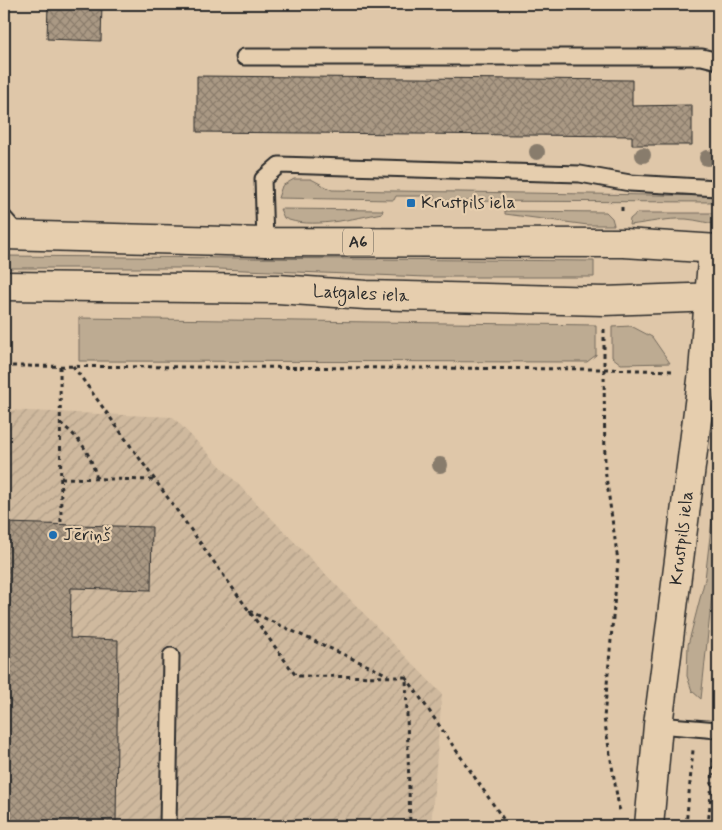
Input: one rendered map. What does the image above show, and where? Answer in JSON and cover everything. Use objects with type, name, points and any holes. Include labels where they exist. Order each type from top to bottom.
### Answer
[{"type":"main road","name":"A6","points":[[9,230],[265,242],[624,243],[715,249]]},
{"type":"main road","name":"Krustpils iela","points":[[649,826],[658,725],[714,297],[715,249]]},
{"type":"main road","name":"Latgales iela","points":[[4,286],[278,289],[366,295],[604,301],[714,297]]},
{"type":"lane","points":[[244,57],[702,56],[718,61]]},
{"type":"lane","points":[[265,242],[262,179],[279,165],[580,174],[630,183],[718,188]]},
{"type":"lane","points":[[168,826],[171,656]]},
{"type":"lane","points":[[658,725],[717,730]]},
{"type":"path","points":[[604,326],[605,469],[618,561],[604,718],[619,808],[622,814]]},
{"type":"path","points":[[4,366],[604,369],[703,372]]},
{"type":"path","points":[[60,366],[61,525]]},
{"type":"path","points":[[73,366],[296,676],[406,677]]},
{"type":"path","points":[[60,424],[74,434],[84,448],[92,462],[97,479]]},
{"type":"path","points":[[61,478],[155,480]]},
{"type":"path","points":[[248,610],[391,677]]},
{"type":"path","points":[[406,677],[410,826]]},
{"type":"path","points":[[406,677],[508,826]]},
{"type":"path","points":[[686,826],[694,728]]},
{"type":"path","points":[[708,826],[717,730]]},
{"type":"shaded area","points":[[294,179],[311,179],[332,190],[718,196],[718,202],[435,201],[435,196],[396,196],[394,200],[278,198],[282,186]]},
{"type":"shaded area","points":[[280,209],[383,210],[382,213],[346,220],[306,223],[284,218]]},
{"type":"shaded area","points":[[505,211],[606,212],[612,218],[614,225],[588,225],[505,214]]},
{"type":"shaded area","points":[[637,213],[718,213],[718,225],[679,219],[629,225],[630,219]]},
{"type":"shaded area","points":[[4,256],[594,261],[594,277],[426,277],[193,268],[4,268]]},
{"type":"shaded area","points":[[79,318],[596,325],[596,355],[587,362],[79,361]]},
{"type":"shaded area","points":[[631,326],[652,337],[670,363],[621,364],[612,357],[612,327]]},
{"type":"shaded area","points":[[4,410],[173,417],[442,694],[431,826],[4,826]]},
{"type":"shaded area","points":[[718,468],[718,538],[701,699],[692,691],[687,676],[688,645],[705,579]]},
{"type":"building","points":[[48,4],[102,4],[101,41],[47,39]]},
{"type":"building","points":[[197,76],[632,80],[632,106],[692,105],[692,145],[632,145],[632,136],[197,132]]},
{"type":"building","points":[[4,523],[152,527],[151,590],[71,588],[70,638],[118,640],[116,826],[4,826]]},
{"type":"place","name":"Krustpils iela","points":[[411,203]]},
{"type":"place","name":"Jēriņš","points":[[53,535]]}]
